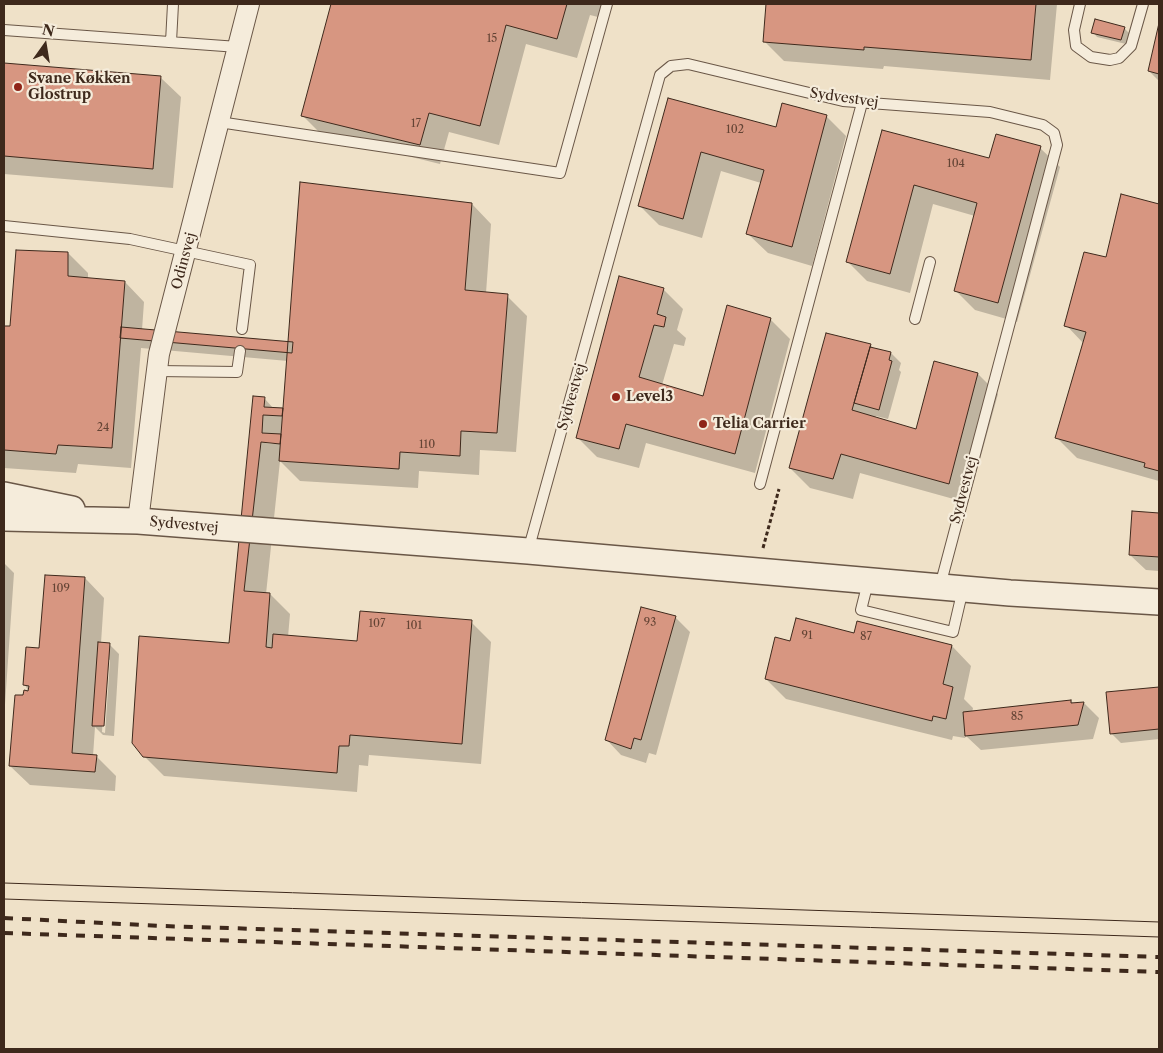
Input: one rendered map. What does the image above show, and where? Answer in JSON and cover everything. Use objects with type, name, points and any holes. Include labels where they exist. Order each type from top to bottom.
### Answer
[{"type":"street","name":"Odinsvej","points":[[138,521],[159,354],[249,4]]},
{"type":"street","name":"Sydvestvej","points":[[4,496],[138,521]]},
{"type":"street","name":"Sydvestvej","points":[[4,518],[138,521],[951,588],[1159,602]]},
{"type":"lane","points":[[171,42],[174,4]]},
{"type":"lane","points":[[219,122],[560,173],[607,4]]},
{"type":"lane","points":[[1080,4],[1074,30],[1076,46],[1091,57],[1110,60],[1120,58],[1131,46],[1143,4]]},
{"type":"lane","points":[[4,30],[238,47]]},
{"type":"lane","name":"Sydvestvej","points":[[528,552],[660,75],[671,66],[688,64],[814,95],[862,103],[990,112],[1044,125],[1054,133],[1057,145],[951,588]]},
{"type":"lane","points":[[760,484],[862,103]]},
{"type":"lane","points":[[4,226],[130,239],[250,265],[242,329]]},
{"type":"lane","points":[[915,319],[930,262]]},
{"type":"lane","points":[[157,371],[238,372],[240,351]]},
{"type":"lane","points":[[869,581],[861,610],[953,632],[951,588]]},
{"type":"path","points":[[757,571],[779,489]]},
{"type":"building","points":[[331,4],[567,4],[557,39],[506,25],[480,126],[429,113],[420,145],[301,116]]},
{"type":"building","points":[[766,4],[1036,4],[1031,60],[864,47],[864,50],[763,42]]},
{"type":"building","points":[[1095,19],[1125,27],[1121,40],[1091,33]]},
{"type":"building","points":[[1159,23],[1159,74],[1148,71]]},
{"type":"building","points":[[4,63],[161,76],[153,169],[4,156]]},
{"type":"building","points":[[668,98],[776,127],[782,103],[827,115],[792,247],[746,234],[764,170],[701,152],[683,219],[638,206]]},
{"type":"building","points":[[882,130],[989,158],[996,134],[1041,146],[998,303],[954,291],[977,203],[914,185],[890,274],[846,262]]},
{"type":"building","points":[[300,182],[472,203],[465,290],[508,294],[497,433],[461,431],[460,456],[400,452],[399,469],[279,461]]},
{"type":"building","points":[[1121,194],[1159,204],[1159,471],[1144,467],[1145,463],[1055,438],[1086,332],[1064,326],[1084,252],[1106,257]]},
{"type":"building","points":[[16,250],[68,252],[68,276],[125,281],[112,448],[58,445],[56,454],[4,450],[4,326],[10,326]]},
{"type":"building","points":[[619,276],[664,288],[657,314],[666,317],[664,327],[654,325],[639,377],[703,396],[727,305],[771,318],[735,454],[626,424],[619,449],[576,438]]},
{"type":"building","points":[[121,327],[293,342],[292,353],[120,338]]},
{"type":"building","points":[[826,333],[871,344],[852,410],[916,429],[934,361],[978,373],[949,484],[841,454],[833,479],[789,468]]},
{"type":"building","points":[[870,347],[891,352],[889,360],[892,361],[879,410],[854,403]]},
{"type":"building","points":[[253,396],[265,397],[264,407],[283,408],[282,416],[263,415],[262,433],[281,434],[280,444],[261,442],[244,591],[270,593],[266,647],[272,648],[273,634],[357,641],[360,611],[472,620],[462,744],[350,735],[349,746],[339,746],[337,773],[143,757],[132,743],[139,636],[229,643]]},
{"type":"building","points":[[1132,511],[1159,513],[1159,557],[1129,555]]},
{"type":"building","points":[[45,575],[85,577],[72,753],[97,755],[95,772],[9,766],[15,695],[23,695],[24,690],[28,691],[29,686],[23,685],[26,647],[39,648]]},
{"type":"building","points":[[641,607],[676,616],[641,740],[634,738],[631,749],[605,740]]},
{"type":"building","points":[[796,618],[854,633],[857,621],[952,645],[943,684],[953,687],[946,719],[933,716],[932,721],[765,679],[775,637],[790,641]]},
{"type":"building","points":[[98,642],[110,643],[104,726],[92,726]]},
{"type":"building","points":[[1159,687],[1159,729],[1110,734],[1106,692]]},
{"type":"building","points":[[1071,700],[1071,703],[1084,702],[1078,725],[965,736],[963,712]]},
{"type":"tram line","points":[[4,883],[1159,922]]},
{"type":"tram line","points":[[4,899],[1159,937]]},
{"type":"railway","points":[[4,918],[162,926],[1159,957]]},
{"type":"railway","points":[[4,933],[1159,972]]},
{"type":"place","name":"Svane Køkken Glostrup","points":[[18,87]]},
{"type":"place","name":"Level3","points":[[616,397]]},
{"type":"place","name":"Telia Carrier","points":[[703,424]]}]
